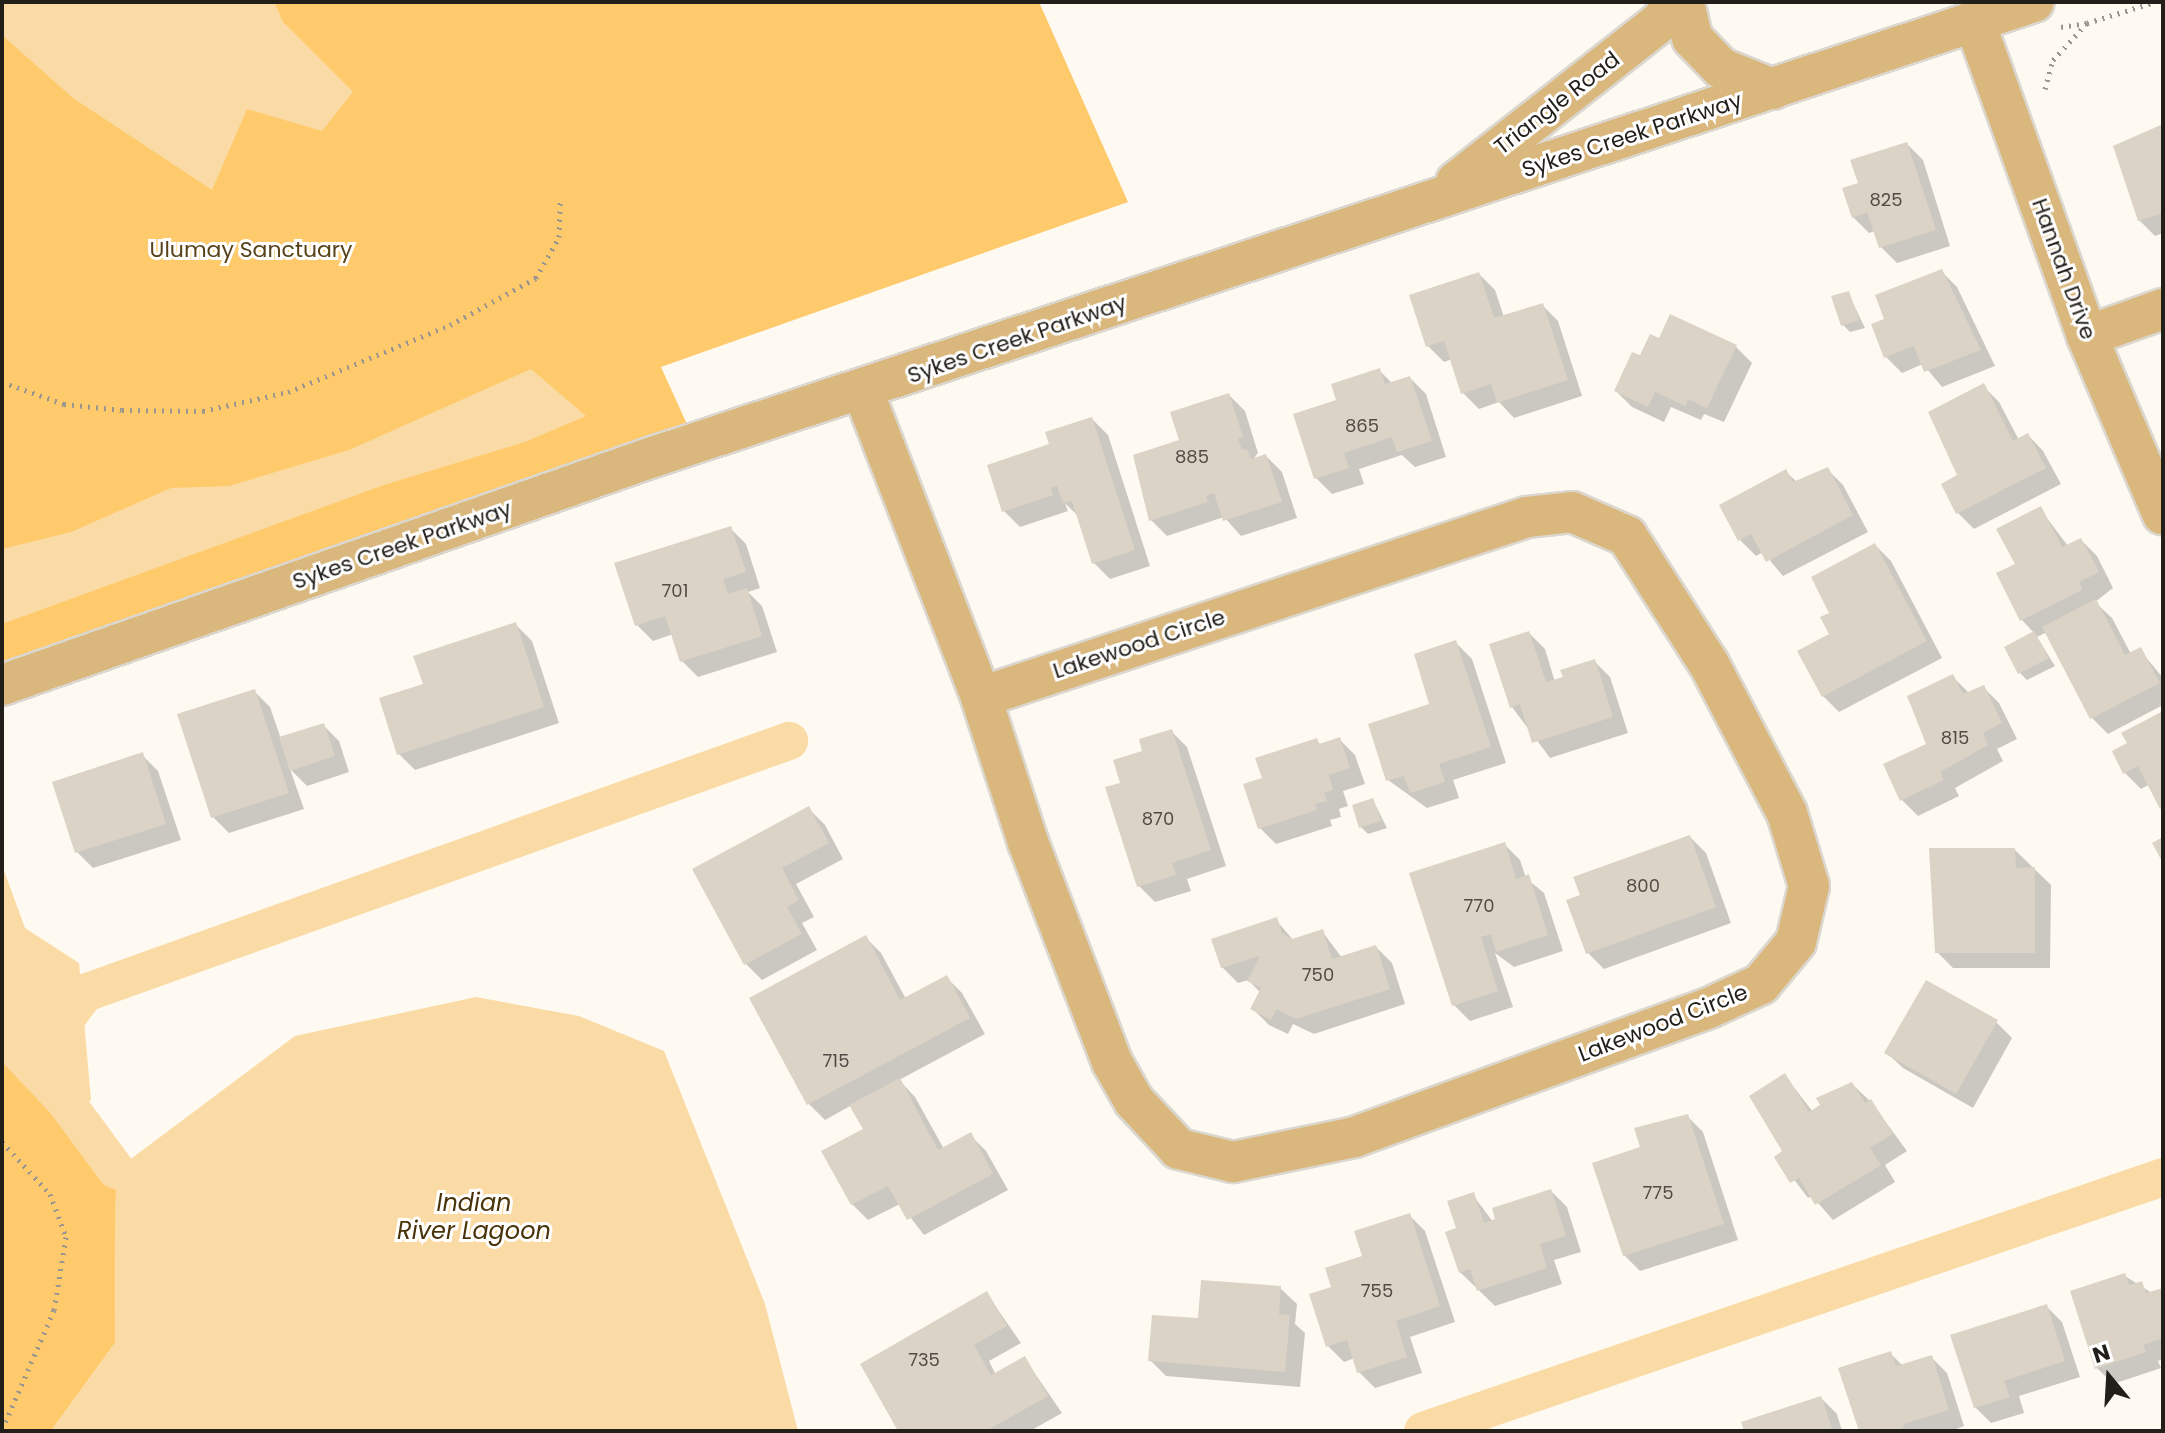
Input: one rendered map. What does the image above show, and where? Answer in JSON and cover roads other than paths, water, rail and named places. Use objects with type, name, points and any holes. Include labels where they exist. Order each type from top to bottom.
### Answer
[{"type":"street","name":"Triangle Road","points":[[1434,199],[1660,22],[1676,2]]},
{"type":"street","points":[[1684,2],[1692,38],[1721,68],[1773,89]]},
{"type":"street","name":"Sykes Creek Parkway","points":[[2,685],[647,459],[863,391],[2034,2]]},
{"type":"street","name":"Hannah Drive","points":[[1974,20],[2087,336],[2163,515]]},
{"type":"street","points":[[2087,336],[2163,309]]},
{"type":"street","name":"Lakewood Circle","points":[[863,391],[981,697],[1028,842],[1112,1062],[1134,1101],[1179,1149],[1233,1162],[1355,1137],[1709,1008],[1761,984],[1796,942],[1809,886],[1787,813],[1724,691],[1650,565],[1627,536],[1572,512],[1527,517],[981,697]]},
{"type":"water","points":[[2,2],[274,2],[283,22],[353,92],[322,131],[247,109],[212,190],[73,98],[2,35]]},
{"type":"water","points":[[531,369],[586,416],[525,442],[384,485],[2,624],[2,549],[71,532],[171,488],[229,486],[349,450]]},
{"type":"water","points":[[2,865],[25,928],[79,963],[91,1100],[57,1120],[2,1062]]},
{"type":"water","name":"Indian River Lagoon","points":[[476,997],[579,1016],[664,1051],[765,1304],[798,1431],[51,1431],[115,1343],[116,1170],[295,1036]]},
{"type":"waterway","points":[[116,1170],[35,1060],[85,993],[789,741]]},
{"type":"waterway","points":[[1423,1431],[2163,1177]]},
{"type":"park label","name":"Ulumay Sanctuary","points":[[251,250]]}]
